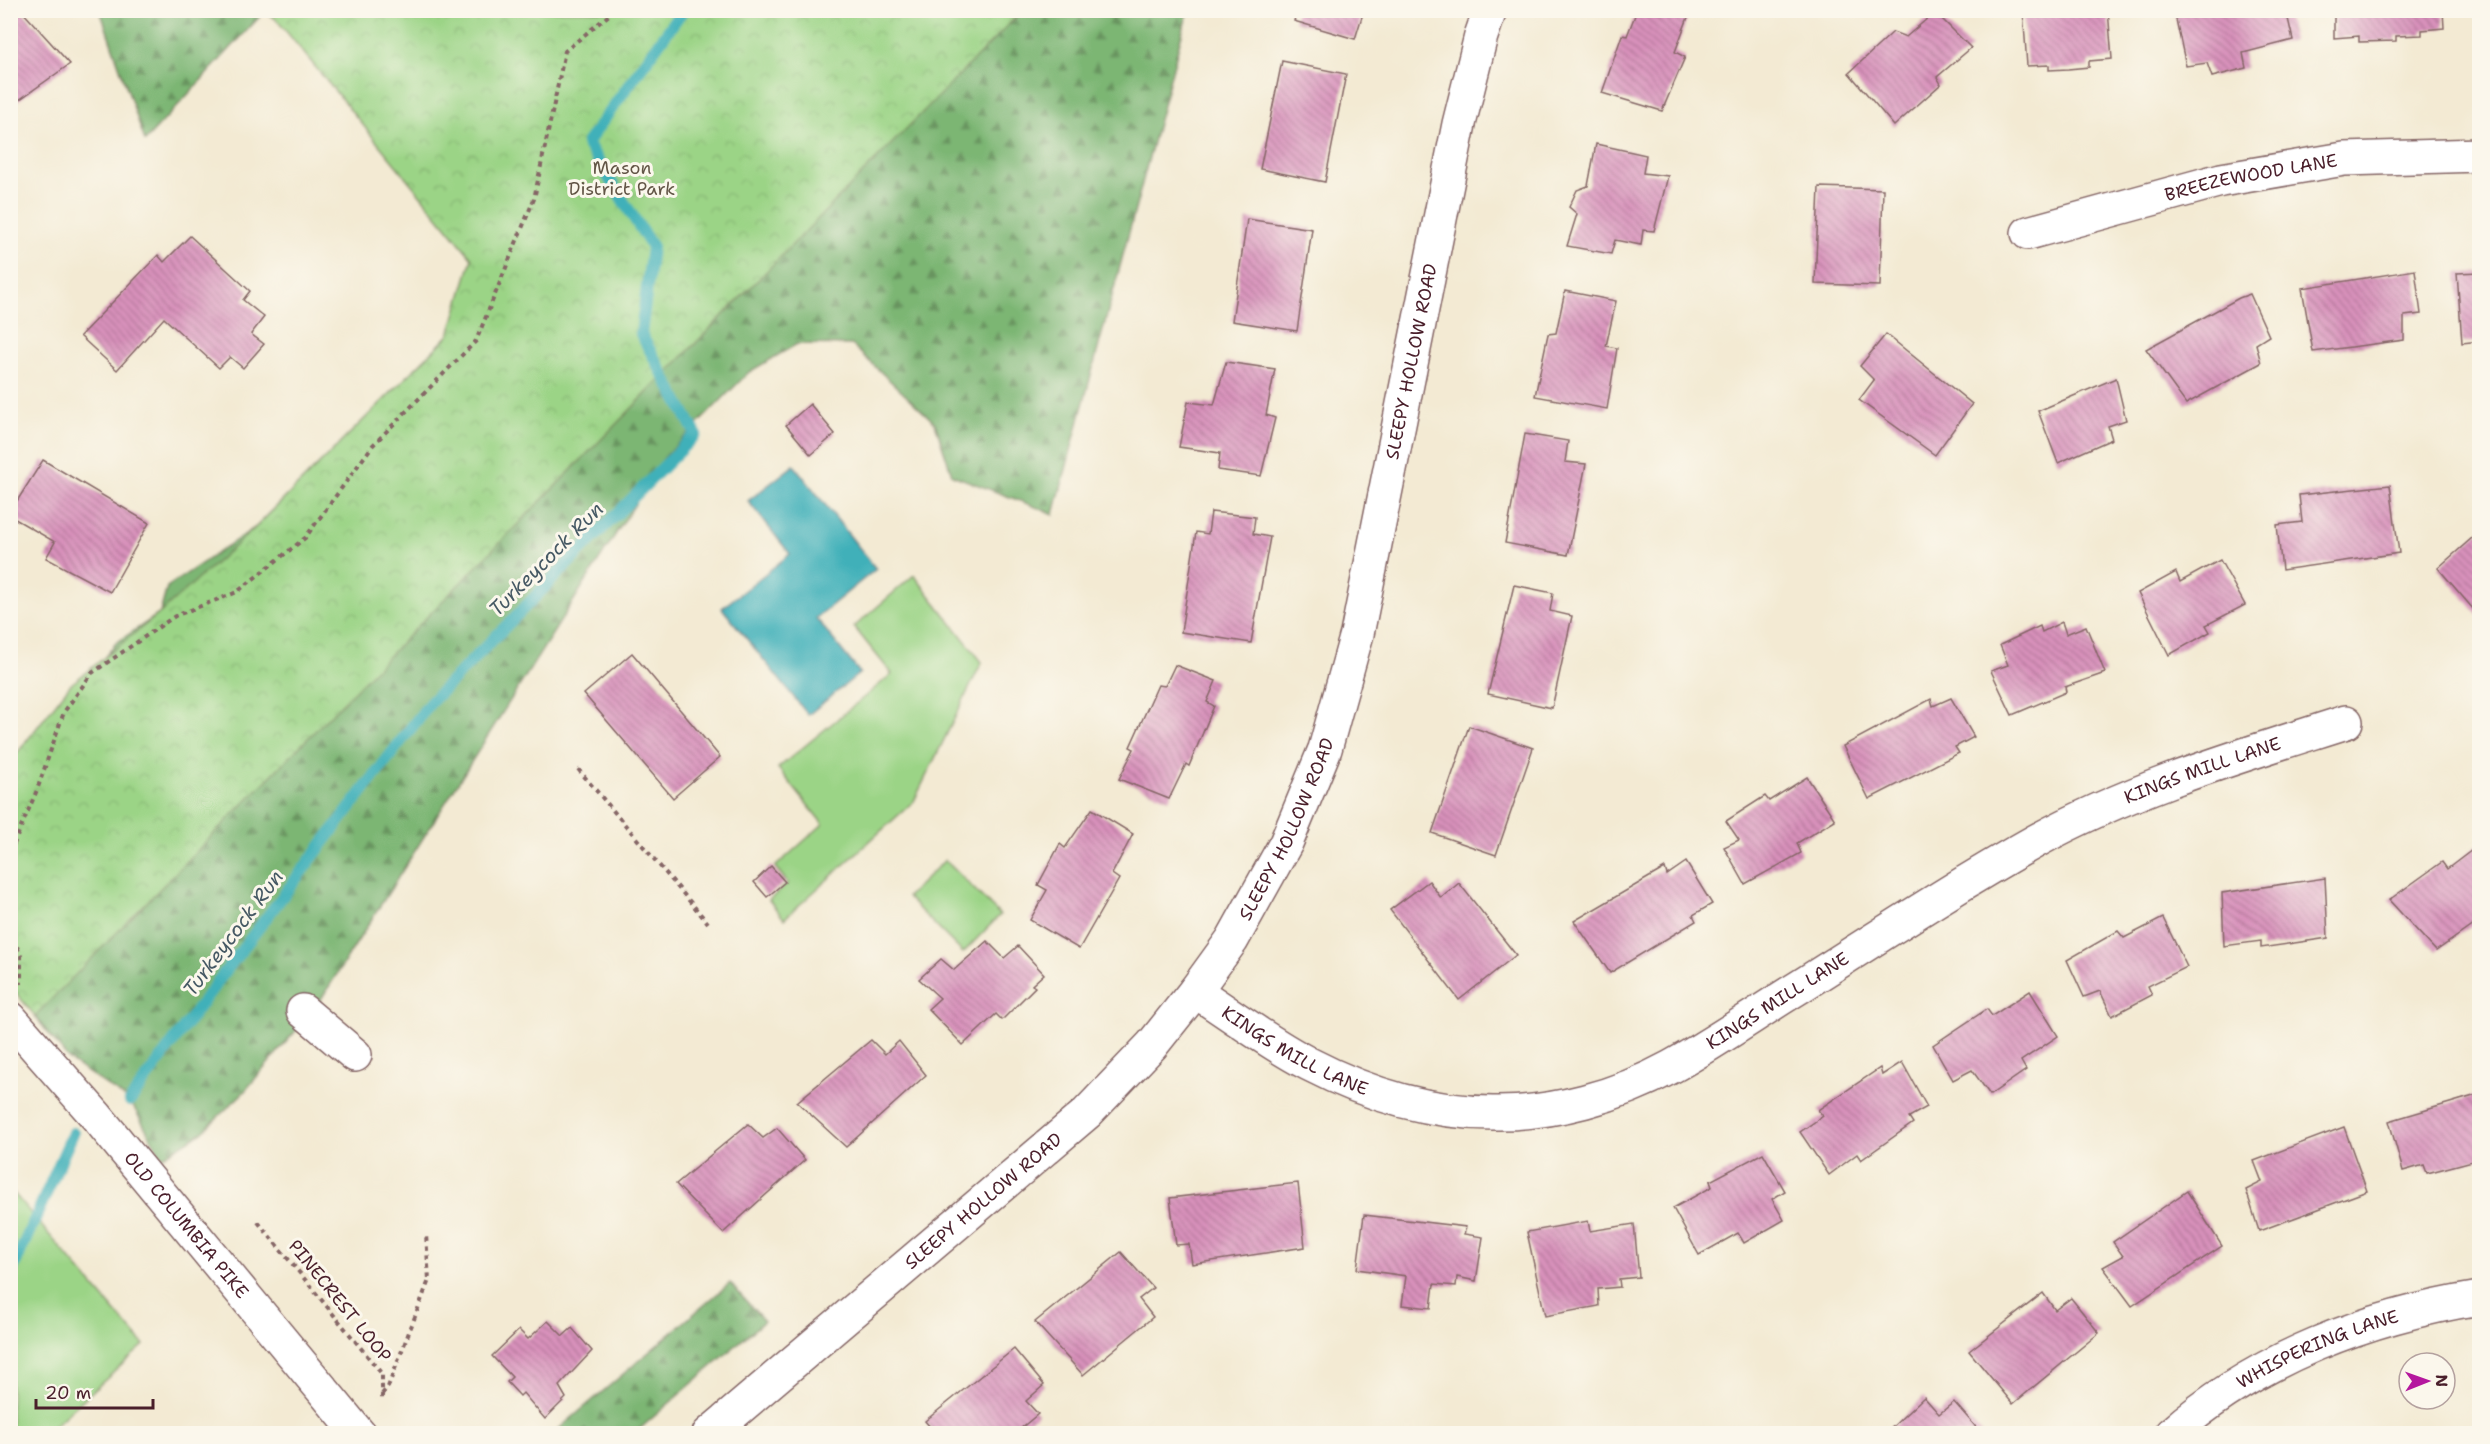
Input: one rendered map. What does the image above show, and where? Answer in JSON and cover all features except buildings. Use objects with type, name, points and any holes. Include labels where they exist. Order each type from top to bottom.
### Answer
[{"type":"street","name":"SLEEPY HOLLOW ROAD","points":[[709,1434],[1087,1113],[1152,1045],[1195,991],[1232,939],[1286,843],[1325,749],[1357,634],[1459,124],[1481,36],[1490,10]]},
{"type":"street","name":"BREEZEWOOD LANE","points":[[2028,233],[2233,178],[2370,157],[2480,155]]},
{"type":"street","name":"KINGS MILL LANE","points":[[1195,991],[1306,1063],[1365,1090],[1435,1109],[1493,1113],[1553,1108],[1614,1092],[1670,1068],[1909,915],[2038,840],[2153,785],[2346,722]]},
{"type":"street","points":[[303,1011],[355,1055]]},
{"type":"street","name":"OLD COLUMBIA PIKE","points":[[10,1017],[97,1118],[359,1434]]},
{"type":"street","name":"WHISPERING LANE","points":[[2171,1434],[2234,1387],[2292,1355],[2364,1325],[2430,1306],[2480,1298]]},
{"type":"path","points":[[10,853],[37,790],[64,712],[92,673],[175,616],[237,592],[305,538],[372,445],[476,341],[534,199],[565,51],[615,10]]},
{"type":"path","points":[[578,769],[708,923]]},
{"type":"path","points":[[10,930],[21,956],[21,983]]},
{"type":"path","name":"PINECREST LOOP","points":[[258,1222],[382,1374],[381,1406]]},
{"type":"path","points":[[382,1394],[388,1387],[429,1280],[426,1234]]},
{"type":"green space","points":[[100,10],[265,11],[145,141]]},
{"type":"green space","name":"Mason District Park","points":[[262,11],[1022,11],[35,1016],[11,987],[11,761],[70,685],[160,613],[257,526],[449,335],[472,258],[276,19]]},
{"type":"green space","points":[[581,11],[1188,11],[1054,514],[952,475],[935,423],[852,345],[797,344],[749,372],[664,458],[316,1007],[244,1092],[201,1133],[162,1157],[130,1101],[69,1060],[35,1016],[21,983],[10,853],[92,673],[116,643],[160,613],[167,587],[257,526],[449,335]]},
{"type":"green space","points":[[914,575],[982,662],[914,801],[784,919],[769,900],[788,883],[775,867],[823,824],[778,768],[892,674],[854,627]]},
{"type":"green space","points":[[945,860],[1000,915],[963,953],[907,897]]},
{"type":"green space","points":[[10,1189],[144,1345],[46,1433],[11,1433]]},
{"type":"green space","points":[[730,1283],[764,1321],[635,1433],[554,1433]]},
{"type":"water","points":[[794,465],[876,569],[816,618],[860,673],[808,715],[722,608],[790,554],[748,501]]},
{"type":"waterway","name":"Turkeycock Run","points":[[130,1101],[218,981],[430,703],[696,434],[641,334],[652,247],[587,143],[683,10]]},
{"type":"waterway","name":"Turkeycock Run","points":[[10,1275],[73,1133]]}]
